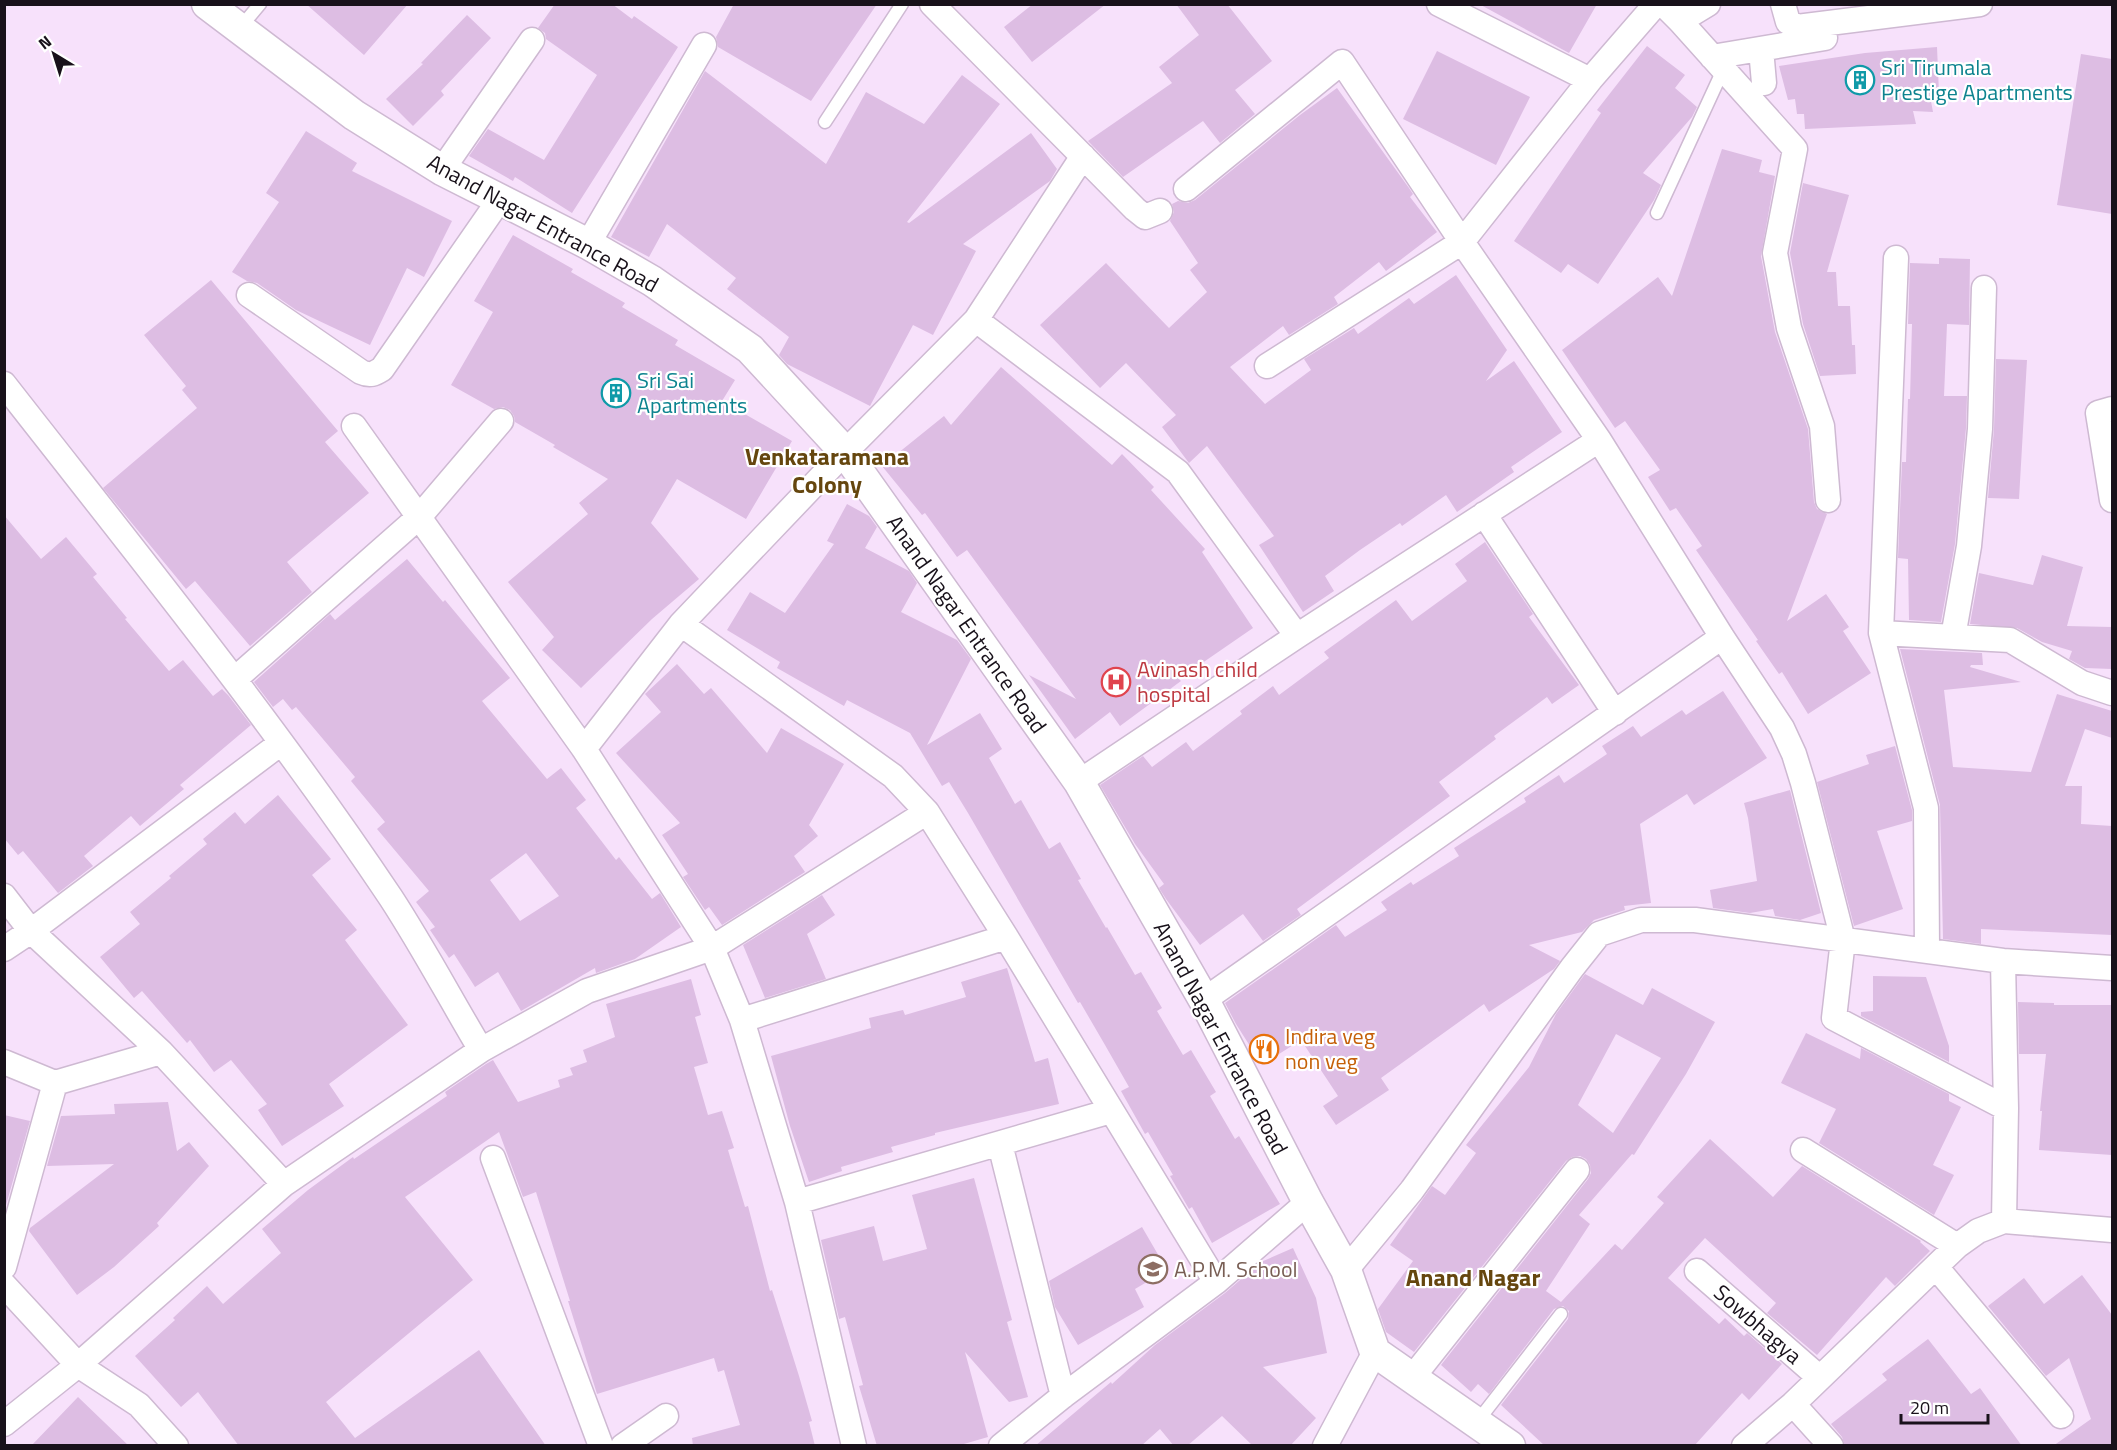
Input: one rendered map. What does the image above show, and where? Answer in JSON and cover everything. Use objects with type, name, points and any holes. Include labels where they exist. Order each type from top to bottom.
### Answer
[{"type":"street","name":"Anand Nagar Entrance Road","points":[[207,4],[354,115],[442,170],[588,244],[652,281],[750,349],[846,452],[1079,782],[1204,1000],[1308,1202],[1347,1270],[1375,1352]]},
{"type":"street","points":[[932,4],[1135,209],[1145,217],[1160,211]]},
{"type":"street","points":[[1439,4],[1590,80]]},
{"type":"street","points":[[1267,366],[1462,242],[1590,80],[1656,4]]},
{"type":"street","points":[[1708,4],[1672,13],[1795,149],[1775,253],[1788,328],[1822,426],[1828,500]]},
{"type":"street","points":[[1784,4],[1788,22],[1797,27],[1980,4]]},
{"type":"street","points":[[1718,63],[1761,49],[1923,22]]},
{"type":"street","points":[[442,170],[532,40]]},
{"type":"street","points":[[588,244],[704,45]]},
{"type":"street","points":[[1761,49],[1764,83]]},
{"type":"street","points":[[1186,189],[1342,62],[1462,242],[1599,440],[1722,637],[1782,728],[1794,754],[1843,940],[1834,1018],[2006,1108]]},
{"type":"street","points":[[584,749],[681,624],[976,320],[1083,156]]},
{"type":"street","points":[[249,295],[361,372],[369,375],[375,374],[382,369],[500,200]]},
{"type":"street","points":[[1896,258],[1881,633],[1926,808],[1927,950]]},
{"type":"street","points":[[1953,637],[1969,546],[1979,441],[1984,288]]},
{"type":"street","points":[[976,320],[1178,472],[1297,636]]},
{"type":"street","points":[[4,384],[235,679],[281,743],[391,899],[481,1050]]},
{"type":"street","points":[[2112,409],[2098,413],[2112,500]]},
{"type":"street","points":[[235,679],[420,516],[501,421]]},
{"type":"street","points":[[354,426],[584,749],[712,948],[742,1020],[797,1202],[854,1446]]},
{"type":"street","points":[[1079,782],[1297,636],[1599,440]]},
{"type":"street","points":[[1484,514],[1615,713]]},
{"type":"street","points":[[681,624],[893,776],[927,812],[1006,937],[1216,1282]]},
{"type":"street","points":[[1881,633],[2010,640],[2082,683],[2112,693]]},
{"type":"street","points":[[1204,1000],[1722,637]]},
{"type":"street","points":[[4,949],[281,743]]},
{"type":"street","points":[[4,1424],[78,1365],[284,1184],[481,1050],[588,991],[712,948],[927,812]]},
{"type":"street","points":[[4,896],[31,931],[161,1052],[284,1184]]},
{"type":"street","points":[[1347,1270],[1412,1190],[1599,934],[1641,920],[1695,920],[2002,961],[2112,968]]},
{"type":"street","points":[[742,1020],[1006,937]]},
{"type":"street","points":[[2002,961],[2006,1108],[2004,1221]]},
{"type":"street","points":[[4,1062],[55,1083],[161,1052]]},
{"type":"street","points":[[4,1267],[55,1083]]},
{"type":"street","points":[[797,1202],[1111,1111]]},
{"type":"street","points":[[1000,1144],[1063,1395]]},
{"type":"street","points":[[1803,1150],[1957,1246]]},
{"type":"street","points":[[493,1158],[601,1446]]},
{"type":"street","points":[[1412,1378],[1577,1170]]},
{"type":"street","points":[[1001,1446],[1063,1395],[1216,1282],[1308,1202]]},
{"type":"street","points":[[1744,1446],[1793,1404],[1957,1246],[1978,1231],[2004,1221],[2112,1230]]},
{"type":"street","points":[[1936,1267],[2061,1416]]},
{"type":"street","name":"Sowbhagya","points":[[1697,1271],[1820,1378]]},
{"type":"street","points":[[4,1285],[78,1365],[139,1405],[176,1446]]},
{"type":"street","points":[[1325,1446],[1375,1352],[1510,1446]]},
{"type":"street","points":[[1793,1404],[1831,1446]]},
{"type":"street","points":[[623,1446],[666,1416]]},
{"type":"lane","points":[[239,29],[260,4]]},
{"type":"lane","points":[[825,122],[902,4]]},
{"type":"lane","points":[[1657,213],[1718,63]]},
{"type":"lane","points":[[1476,1423],[1561,1314]]},
{"type":"building","points":[[306,4],[408,4],[364,55]]},
{"type":"building","points":[[555,4],[612,4],[632,19],[634,16],[678,47],[572,213],[515,177],[513,181],[469,156],[488,129],[544,160],[597,75],[546,39],[545,33],[538,28]]},
{"type":"building","points":[[734,4],[877,4],[811,101],[718,47],[716,37]]},
{"type":"building","points":[[1033,4],[1106,4],[1032,62],[1004,27]]},
{"type":"building","points":[[1176,4],[1227,4],[1272,61],[1235,90],[1255,114],[1220,143],[1203,121],[1123,177],[1088,141],[1172,83],[1159,67],[1199,35]]},
{"type":"building","points":[[1479,4],[1597,4],[1569,53]]},
{"type":"building","points":[[467,15],[491,38],[441,91],[444,95],[413,126],[386,99],[423,64],[421,63]]},
{"type":"building","points":[[1647,46],[1685,75],[1675,88],[1697,107],[1692,117],[1643,173],[1661,185],[1654,200],[1598,284],[1568,264],[1561,273],[1514,241],[1601,113],[1597,110]]},
{"type":"building","name":"Sri Tirumala Prestige Apartments","points":[[1937,47],[1939,93],[1930,96],[1933,112],[1913,111],[1916,124],[1805,129],[1804,114],[1797,114],[1795,99],[1788,100],[1779,66],[1865,53]]},
{"type":"building","points":[[1437,51],[1530,97],[1496,165],[1403,119]]},
{"type":"building","points":[[2081,54],[2112,59],[2112,214],[2057,205]]},
{"type":"building","points":[[705,71],[826,164],[866,92],[924,124],[962,75],[1000,104],[907,222],[909,223],[1031,133],[1057,169],[1050,181],[963,244],[976,251],[933,335],[913,325],[870,406],[787,364],[779,355],[789,337],[727,289],[736,278],[667,224],[649,257],[611,237]]},
{"type":"building","points":[[1337,88],[1409,188],[1413,194],[1410,197],[1437,232],[1386,271],[1379,262],[1334,297],[1338,304],[1289,335],[1283,326],[1230,367],[1265,404],[1311,370],[1304,359],[1354,328],[1358,334],[1409,298],[1414,304],[1456,275],[1507,350],[1486,381],[1514,361],[1562,432],[1511,467],[1514,472],[1457,512],[1446,495],[1402,526],[1400,523],[1360,550],[1325,576],[1334,591],[1303,612],[1259,545],[1274,536],[1207,446],[1189,463],[1162,427],[1176,415],[1126,363],[1100,388],[1040,325],[1106,263],[1169,328],[1207,292],[1190,270],[1198,263],[1170,221],[1174,212],[1172,204],[1178,201],[1188,203],[1195,200]]},
{"type":"building","points":[[306,131],[357,163],[352,171],[452,221],[424,277],[407,268],[370,345],[296,310],[257,283],[247,281],[232,272],[279,202],[266,193]]},
{"type":"building","points":[[1722,149],[1762,160],[1759,172],[1775,176],[1761,256],[1775,332],[1808,429],[1814,502],[1817,509],[1827,514],[1787,621],[1826,594],[1849,627],[1843,631],[1871,673],[1808,714],[1782,672],[1779,674],[1696,550],[1702,546],[1676,508],[1670,511],[1648,477],[1660,470],[1625,421],[1615,428],[1562,350],[1658,277],[1672,296]]},
{"type":"building","points":[[1803,183],[1849,195],[1827,272],[1836,272],[1838,306],[1850,306],[1856,374],[1820,376],[1803,324],[1790,253]]},
{"type":"building","points":[[513,235],[573,269],[571,272],[625,303],[622,307],[678,340],[675,345],[735,380],[722,401],[792,441],[746,519],[677,479],[651,523],[699,579],[652,619],[581,688],[542,650],[554,637],[508,582],[588,514],[579,503],[608,479],[515,422],[510,410],[503,407],[494,409],[451,385],[493,312],[474,301]]},
{"type":"building","points":[[1939,258],[1970,259],[1969,325],[1947,324],[1944,396],[1967,396],[1955,544],[1941,622],[1909,620],[1908,559],[1898,558],[1902,462],[1906,462],[1908,399],[1910,399],[1912,324],[1908,324],[1910,263],[1939,264]]},
{"type":"building","points":[[211,280],[338,431],[325,442],[369,493],[287,562],[312,592],[250,646],[195,581],[186,589],[103,488],[197,408],[182,390],[186,386],[144,335]]},
{"type":"building","points":[[1996,359],[2027,360],[2019,499],[1988,498],[1994,429]]},
{"type":"building","points":[[1001,367],[1112,465],[1122,454],[1154,487],[1151,490],[1205,549],[1202,552],[1253,628],[1179,679],[1181,681],[1120,726],[1110,712],[1075,739],[1029,675],[1076,699],[967,550],[957,557],[925,513],[922,515],[882,466],[944,416],[951,425]]},
{"type":"building","points":[[847,504],[869,516],[877,527],[865,548],[909,571],[917,583],[901,612],[957,640],[971,659],[927,745],[980,713],[1002,749],[989,758],[1015,804],[1021,800],[1049,849],[1060,842],[1081,879],[1078,880],[1106,928],[1135,975],[1141,972],[1162,1008],[1157,1011],[1183,1055],[1191,1050],[1216,1092],[1210,1096],[1235,1139],[1239,1136],[1280,1204],[1212,1243],[1192,1207],[1189,1209],[1170,1176],[1173,1175],[1148,1132],[1145,1134],[1121,1091],[1129,1087],[949,782],[942,786],[910,733],[847,700],[844,706],[777,668],[780,662],[727,630],[750,592],[785,613],[834,544],[827,541]]},
{"type":"building","points":[[4,515],[41,559],[66,537],[97,574],[93,577],[127,618],[125,619],[169,671],[183,660],[213,696],[222,689],[251,725],[180,785],[184,789],[140,826],[131,816],[84,856],[93,866],[58,893],[23,851],[18,855],[4,838]]},
{"type":"building","points":[[1485,542],[1533,614],[1529,617],[1579,685],[1552,704],[1547,697],[1494,736],[1496,739],[1439,782],[1450,796],[1297,909],[1301,915],[1263,941],[1243,914],[1200,945],[1159,888],[1164,884],[1135,844],[1100,785],[1143,756],[1152,767],[1186,742],[1193,751],[1242,714],[1240,711],[1273,686],[1279,695],[1329,658],[1324,652],[1396,600],[1412,621],[1467,581],[1455,564]]},
{"type":"building","points":[[2042,555],[2083,567],[2067,626],[2112,627],[2112,669],[2085,668],[2069,659],[2072,651],[2042,642],[2017,628],[1970,624],[1979,573],[2033,585]]},
{"type":"building","points":[[407,559],[443,602],[445,600],[510,678],[482,701],[547,779],[561,768],[586,800],[576,808],[616,860],[619,857],[652,899],[660,893],[681,927],[635,959],[596,973],[595,968],[521,1011],[498,972],[475,987],[454,954],[449,958],[430,930],[435,927],[416,902],[429,891],[377,829],[385,822],[351,781],[355,777],[296,707],[292,710],[283,699],[273,707],[254,682],[330,614],[335,620]],"holes":[[[526,853],[559,896],[520,921],[490,880]]]},
{"type":"building","points":[[1900,649],[1982,653],[1983,665],[1971,665],[1970,667],[2021,682],[1944,690],[1953,767],[2031,772],[2057,694],[2112,711],[2112,738],[2085,729],[2065,786],[2082,786],[2081,824],[2112,826],[2112,935],[1981,929],[1981,944],[1943,939],[1940,805]]},
{"type":"building","points":[[677,664],[704,694],[711,688],[767,753],[781,728],[844,764],[809,825],[818,836],[794,856],[805,872],[722,925],[709,907],[705,910],[683,877],[688,874],[662,835],[680,823],[616,753],[661,712],[645,694]]},
{"type":"building","points":[[1723,691],[1767,758],[1694,805],[1687,794],[1640,824],[1651,903],[1624,906],[1625,910],[1594,920],[1582,932],[1529,945],[1560,961],[1554,969],[1489,1012],[1484,1004],[1381,1078],[1389,1090],[1336,1125],[1323,1106],[1338,1096],[1301,1040],[1262,1065],[1225,1003],[1336,925],[1345,937],[1387,910],[1381,902],[1411,882],[1413,885],[1459,856],[1454,848],[1526,802],[1524,798],[1559,775],[1564,783],[1607,754],[1602,746],[1633,726],[1641,737],[1682,710],[1686,715]]},
{"type":"building","points":[[1895,746],[1912,810],[1912,821],[1877,831],[1903,909],[1854,926],[1817,782],[1869,764],[1866,755]]},
{"type":"building","points":[[1790,790],[1821,913],[1800,920],[1775,916],[1773,909],[1750,913],[1713,908],[1710,890],[1757,881],[1744,803]]},
{"type":"building","points":[[278,795],[331,859],[312,875],[357,930],[345,940],[408,1025],[329,1084],[344,1106],[282,1146],[258,1110],[267,1104],[231,1060],[214,1072],[190,1040],[187,1043],[142,991],[134,998],[100,957],[140,924],[130,912],[207,844],[203,839],[235,812],[245,824]]},
{"type":"building","points":[[822,895],[835,915],[807,934],[826,979],[765,998],[743,945]]},
{"type":"building","points":[[1007,968],[1035,1062],[1048,1058],[1059,1104],[935,1133],[935,1135],[891,1147],[893,1152],[841,1167],[842,1171],[809,1182],[790,1126],[771,1056],[871,1028],[869,1018],[903,1010],[905,1015],[966,997],[961,982]]},
{"type":"building","points":[[1585,974],[1643,1005],[1652,988],[1715,1022],[1686,1074],[1634,1155],[1632,1154],[1579,1215],[1590,1224],[1546,1291],[1561,1302],[1615,1244],[1622,1250],[1664,1203],[1657,1197],[1710,1139],[1773,1197],[1802,1166],[1921,1241],[1930,1251],[1895,1286],[1886,1277],[1817,1355],[1767,1313],[1776,1303],[1705,1238],[1668,1278],[1719,1324],[1725,1318],[1744,1336],[1747,1333],[1782,1364],[1749,1400],[1742,1393],[1694,1446],[1545,1446],[1501,1405],[1568,1319],[1569,1311],[1563,1306],[1554,1309],[1489,1394],[1478,1384],[1471,1392],[1441,1365],[1588,1179],[1591,1173],[1590,1165],[1580,1156],[1566,1161],[1414,1352],[1386,1332],[1378,1309],[1413,1261],[1390,1245],[1432,1186],[1445,1195],[1476,1153],[1466,1145],[1529,1067],[1556,1014]],"holes":[[[1616,1034],[1661,1058],[1613,1133],[1578,1105]]]},
{"type":"building","points":[[1873,976],[1926,977],[1949,1046],[1949,1062],[1861,1016],[1861,1012],[1873,1011]]},
{"type":"building","points":[[691,979],[701,1015],[695,1017],[708,1063],[694,1067],[708,1115],[722,1111],[734,1148],[728,1150],[745,1207],[748,1206],[770,1291],[772,1290],[799,1376],[812,1421],[809,1422],[815,1446],[693,1446],[692,1438],[740,1425],[724,1370],[718,1372],[714,1358],[597,1394],[536,1192],[523,1197],[499,1132],[405,1197],[473,1280],[326,1402],[355,1438],[479,1350],[546,1446],[239,1446],[198,1392],[181,1407],[135,1356],[175,1320],[173,1318],[207,1286],[223,1304],[281,1253],[262,1229],[308,1190],[353,1157],[354,1159],[447,1096],[445,1092],[486,1064],[493,1060],[518,1102],[560,1087],[558,1080],[573,1075],[570,1068],[587,1062],[583,1050],[615,1037],[606,1004]]},
{"type":"building","points":[[2018,1002],[2054,1003],[2054,1005],[2112,1005],[2112,1155],[2039,1150],[2042,1111],[2040,1111],[2046,1054],[2019,1054]]},
{"type":"building","points":[[1806,1033],[1860,1059],[1861,1048],[1949,1094],[1949,1101],[1961,1107],[1933,1165],[1954,1175],[1934,1215],[1819,1143],[1836,1109],[1781,1083]]},
{"type":"building","points":[[168,1102],[177,1151],[189,1142],[209,1166],[157,1223],[159,1226],[114,1267],[77,1295],[29,1231],[114,1164],[47,1166],[61,1116],[115,1114],[114,1104]]},
{"type":"building","points":[[4,1115],[30,1121],[4,1212]]},
{"type":"building","points":[[974,1178],[1012,1320],[1007,1322],[1028,1397],[1009,1402],[965,1352],[988,1437],[957,1446],[877,1446],[859,1386],[863,1385],[845,1317],[839,1319],[821,1240],[874,1226],[883,1261],[927,1249],[912,1195]]},
{"type":"building","points":[[1142,1227],[1167,1270],[1135,1289],[1144,1307],[1078,1345],[1055,1307],[1049,1281]]},
{"type":"building","points":[[1293,1248],[1316,1298],[1327,1353],[1263,1367],[1316,1418],[1290,1446],[1253,1446],[1222,1416],[1187,1446],[1174,1446],[1160,1429],[1141,1446],[1035,1446],[1111,1382],[1112,1384],[1155,1345],[1225,1293],[1261,1262]]},
{"type":"building","points":[[2082,1275],[2112,1315],[2112,1446],[2053,1446],[2091,1419],[2069,1358],[2046,1376],[1988,1306],[2024,1278],[2044,1304]]},
{"type":"building","points":[[1928,1339],[1971,1394],[1980,1388],[2022,1446],[1845,1446],[1842,1437],[1831,1424],[1887,1380],[1882,1374]]},
{"type":"building","points":[[78,1397],[129,1446],[31,1446]]},
{"type":"place","name":"Sri Tirumala Prestige Apartments","points":[[1860,80]]},
{"type":"place","name":"Sri Sai Apartments","points":[[616,393]]},
{"type":"place","name":"Avinash child hospital","points":[[1116,682]]},
{"type":"place","name":"Indira veg non veg","points":[[1264,1049]]},
{"type":"place","name":"A.P.M. School","points":[[1153,1269]]},
{"type":"district","name":"Venkataramana Colony","points":[[827,470]]},
{"type":"district","name":"Anand Nagar","points":[[1473,1277]]}]
